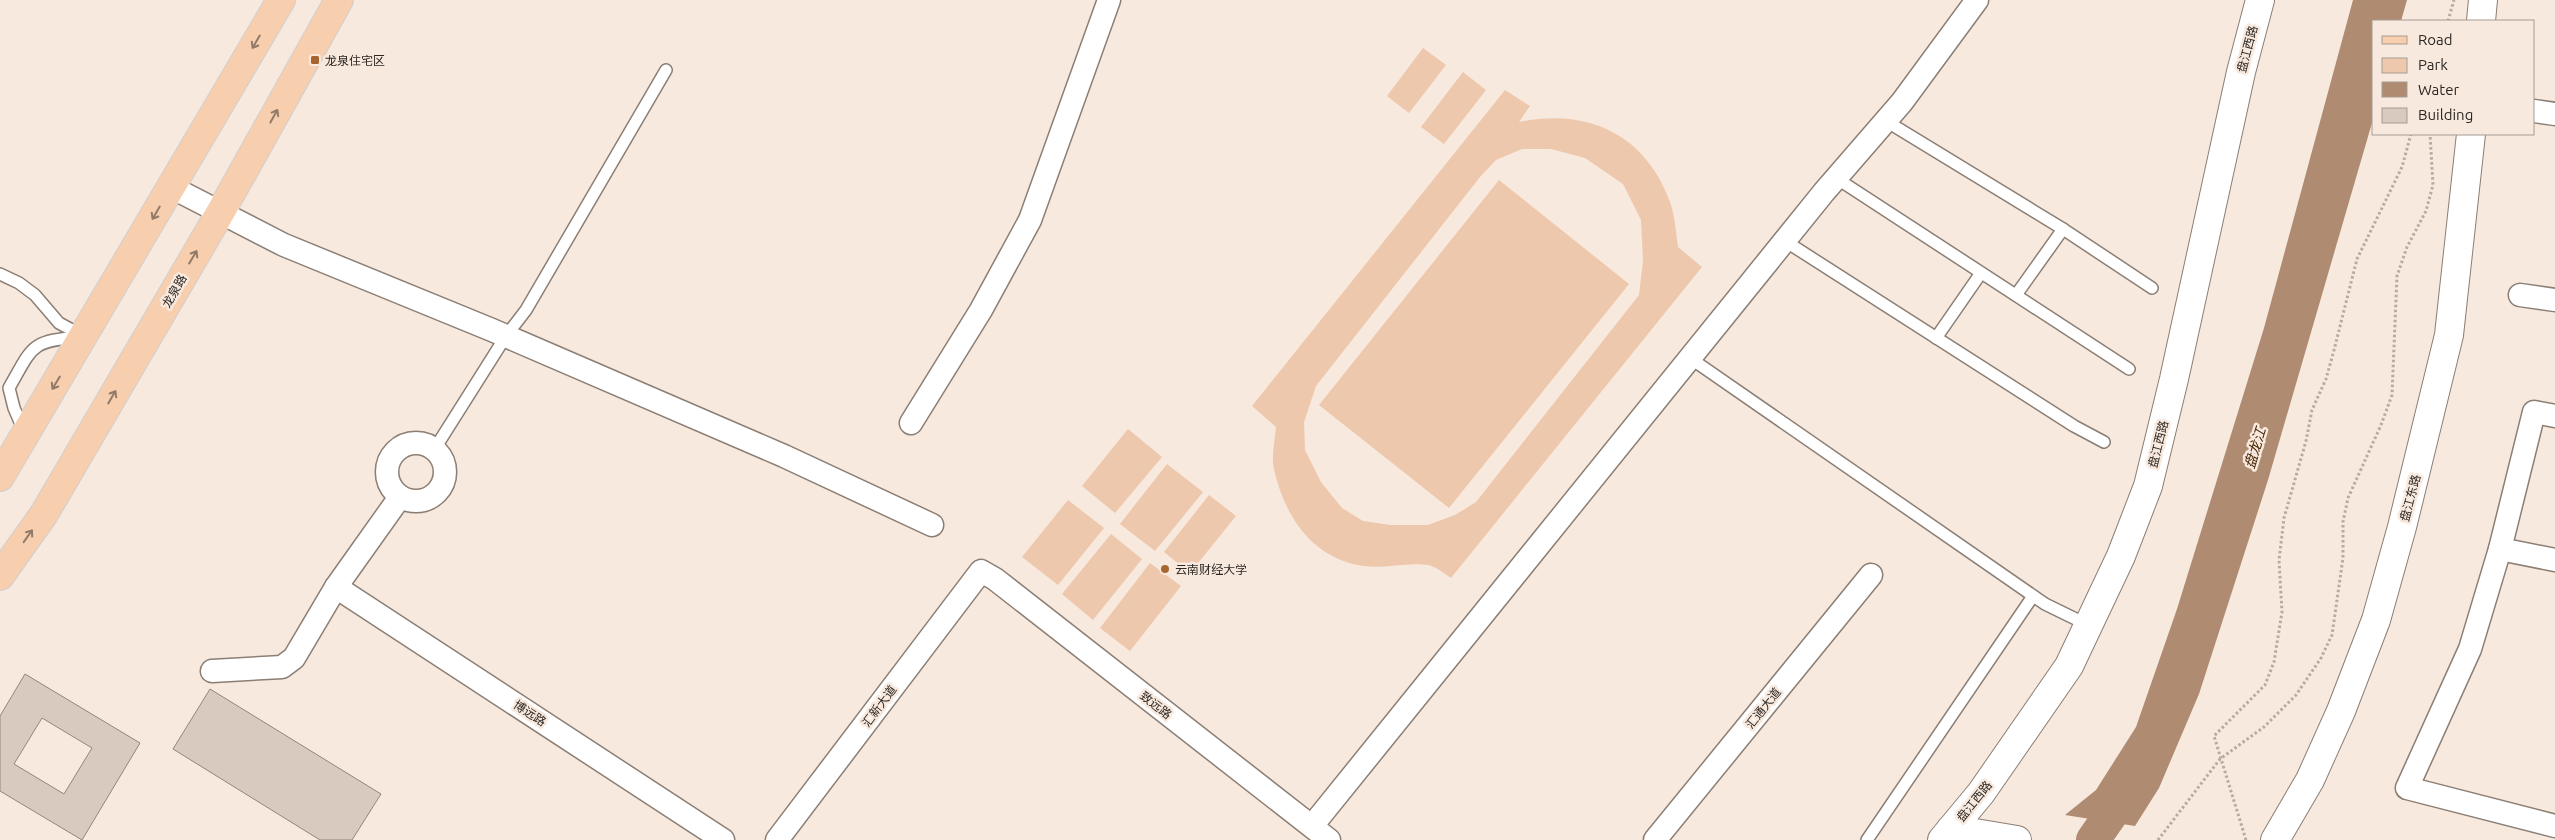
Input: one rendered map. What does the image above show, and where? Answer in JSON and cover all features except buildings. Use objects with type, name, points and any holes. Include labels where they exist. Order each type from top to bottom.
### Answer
[{"type":"main road","name":"龙泉路","points":[[0,576],[44,514],[220,213],[339,0]]},
{"type":"main road","points":[[0,477],[171,187],[275,2]]},
{"type":"street","points":[[911,423],[981,310],[1030,220],[1108,0]]},
{"type":"street","points":[[1312,826],[1784,241],[1886,121],[1977,0]]},
{"type":"street","name":"盘江西路","points":[[1946,834],[1981,793],[2069,666],[2121,556],[2148,486],[2174,379],[2241,72],[2260,0]]},
{"type":"street","points":[[2481,20],[2483,0]]},
{"type":"street","points":[[2535,111],[2555,114]]},
{"type":"street","name":"盘江东路","points":[[2275,840],[2310,780],[2341,711],[2376,620],[2402,527],[2449,335],[2471,135]]},
{"type":"street","points":[[171,187],[284,245],[506,336],[784,456],[932,525]]},
{"type":"street","points":[[2520,295],[2555,300]]},
{"type":"street","points":[[2555,416],[2534,412],[2500,549],[2470,649],[2407,788],[2555,826]]},
{"type":"street","points":[[413,444],[425,445],[434,450],[442,459],[445,471],[440,488],[433,496],[421,501],[409,501],[400,497],[391,487],[387,478],[388,465],[392,456],[398,449],[413,444]]},
{"type":"street","points":[[212,671],[282,667],[294,658],[336,587],[400,497]]},
{"type":"street","points":[[2500,549],[2555,560]]},
{"type":"street","name":"致远路","points":[[981,571],[995,579],[1329,840]]},
{"type":"street","name":"汇新大道","points":[[777,840],[981,571]]},
{"type":"street","name":"汇通大道","points":[[1655,840],[1871,575]]},
{"type":"street","name":"博远路","points":[[336,587],[723,840]]},
{"type":"street","points":[[1946,834],[2017,840]]},
{"type":"lane","points":[[434,450],[506,336],[531,303],[666,70]]},
{"type":"lane","points":[[1886,121],[2063,229],[2152,288]]},
{"type":"lane","points":[[1836,178],[2129,369]]},
{"type":"lane","points":[[2016,295],[2063,229]]},
{"type":"lane","points":[[1784,241],[2074,426],[2104,442]]},
{"type":"lane","points":[[1936,338],[1981,273]]},
{"type":"lane","points":[[0,274],[19,283],[35,295],[59,323],[84,336]]},
{"type":"lane","points":[[25,435],[14,408],[9,388],[32,349],[51,339],[84,336]]},
{"type":"lane","points":[[1690,358],[2033,596],[2088,625]]},
{"type":"lane","points":[[1867,840],[2033,596]]},
{"type":"path","points":[[2448,20],[2454,0]]},
{"type":"path","points":[[2246,840],[2214,736],[2265,685],[2274,662],[2282,612],[2279,560],[2284,518],[2306,441],[2312,410],[2333,354],[2357,259],[2402,167],[2411,135]]},
{"type":"path","points":[[2158,840],[2220,758],[2264,727],[2296,695],[2321,658],[2332,635],[2343,558],[2343,522],[2348,498],[2381,425],[2392,395],[2397,276],[2407,247],[2426,211],[2432,185],[2430,135]]},
{"type":"green space","points":[[1423,48],[1446,65],[1409,113],[1387,96]]},
{"type":"green space","points":[[1463,72],[1486,90],[1444,144],[1421,127]]},
{"type":"green space","points":[[1505,90],[1530,106],[1519,122],[1568,119],[1591,123],[1611,131],[1629,143],[1646,159],[1659,178],[1672,207],[1678,247],[1702,267],[1451,578],[1437,568],[1428,565],[1412,564],[1371,567],[1345,562],[1316,545],[1293,518],[1279,486],[1273,459],[1276,427],[1252,406]],"holes":[[[1522,149],[1551,149],[1585,158],[1623,184],[1641,220],[1643,261],[1639,295],[1476,502],[1455,515],[1428,525],[1390,525],[1363,521],[1342,508],[1321,482],[1305,450],[1304,422],[1316,386],[1480,177],[1496,160]]]},
{"type":"green space","points":[[1499,180],[1629,284],[1449,508],[1319,405]]},
{"type":"green space","points":[[1128,429],[1162,457],[1115,513],[1082,486]]},
{"type":"green space","points":[[1167,464],[1203,492],[1155,551],[1120,524]]},
{"type":"green space","points":[[1209,495],[1236,516],[1190,573],[1164,552]]},
{"type":"green space","points":[[1068,500],[1104,528],[1058,585],[1022,557]]},
{"type":"green space","points":[[1111,534],[1142,559],[1093,620],[1062,594]]},
{"type":"green space","points":[[1150,563],[1181,586],[1130,651],[1100,628]]},
{"type":"water","points":[[2353,0],[2407,0],[2401,20],[2372,20],[2372,123],[2268,480],[2199,694],[2159,788],[2135,826],[2065,815],[2096,790],[2136,727],[2177,609],[2264,328]]},
{"type":"waterway","name":"盘龙江","points":[[2093,840],[2132,784]]},
{"type":"place","name":"龙泉住宅区","points":[[315,60]]},
{"type":"place","name":"云南财经大学","points":[[1165,569]]}]
